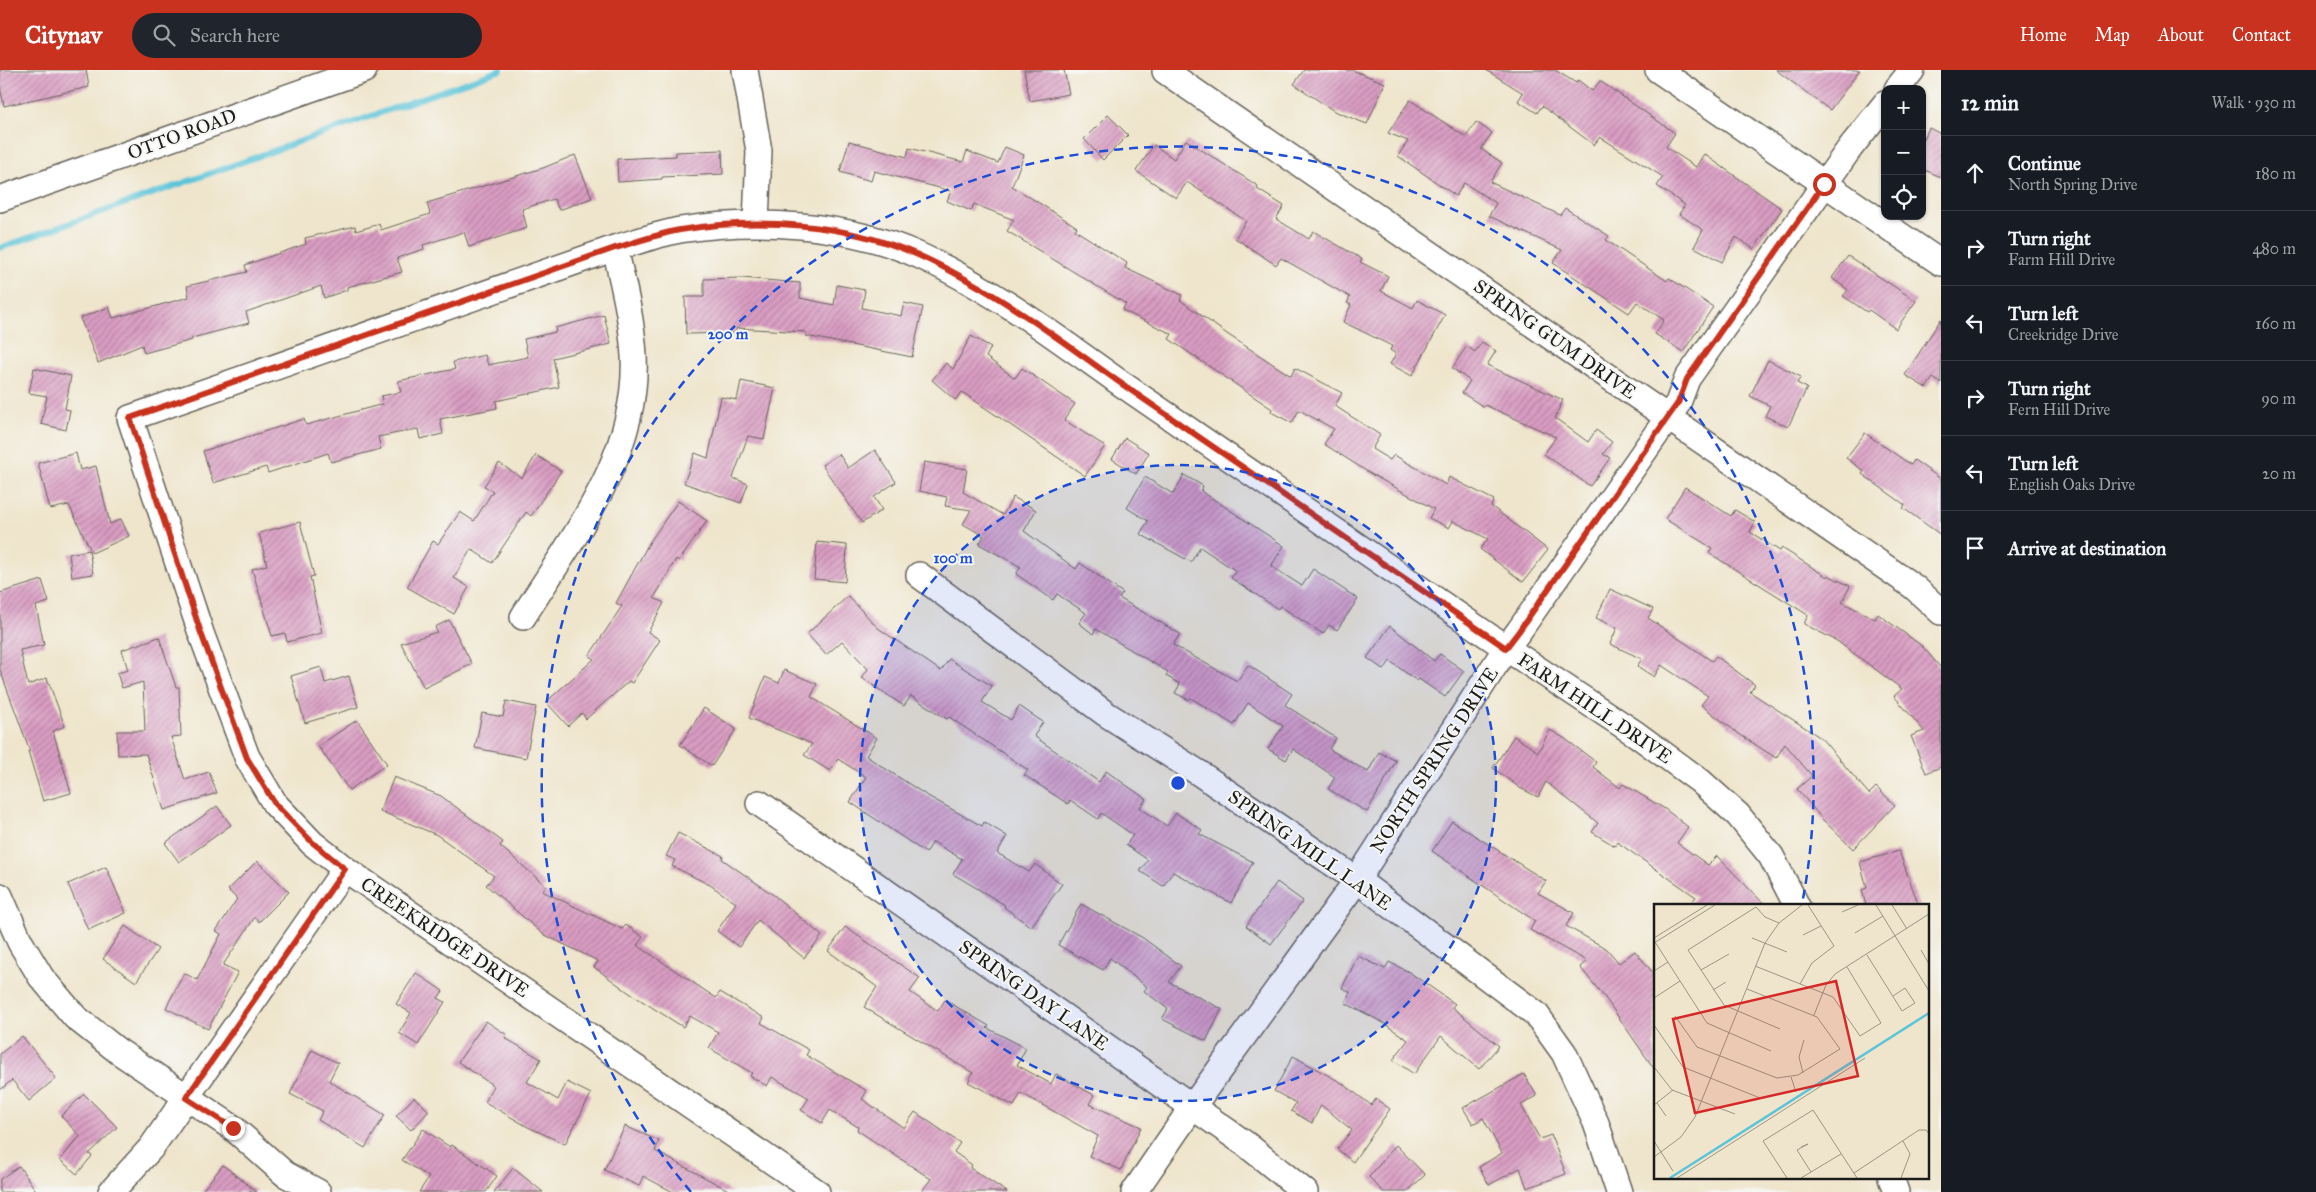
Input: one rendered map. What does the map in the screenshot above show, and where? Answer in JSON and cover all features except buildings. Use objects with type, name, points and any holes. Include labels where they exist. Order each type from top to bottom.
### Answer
[{"type":"street","name":"OTTO ROAD","points":[[0,199],[364,70]]},
{"type":"street","points":[[745,70],[759,151],[756,223]]},
{"type":"street","points":[[1658,70],[1941,263]]},
{"type":"street","points":[[1900,85],[1912,70]]},
{"type":"street","name":"SPRING GUM DRIVE","points":[[1164,71],[1914,586],[1941,612]]},
{"type":"street","name":"NORTH SPRING DRIVE","points":[[1134,1192],[1193,1106],[1357,880],[1506,648],[1678,403],[1687,379],[1824,184],[1881,109]]},
{"type":"street","name":"FARM HILL DRIVE","points":[[130,418],[615,248],[679,230],[756,223],[801,225],[876,240],[917,255],[961,276],[1061,340],[1116,380],[1506,648],[1636,734],[1700,781],[1738,815],[1771,856],[1796,904]]},
{"type":"street","points":[[523,617],[608,477],[622,440],[631,401],[634,358],[630,316],[615,248]]},
{"type":"street","name":"CREEKRIDGE DRIVE","points":[[130,418],[201,633],[247,758],[275,804],[312,842],[345,869],[816,1192]]},
{"type":"street","name":"SPRING MILL LANE","points":[[919,575],[1106,714],[1357,880],[1536,1014],[1564,1053],[1596,1123],[1619,1192]]},
{"type":"street","name":"SPRING DAY LANE","points":[[759,803],[1193,1106],[1247,1145],[1305,1192]]},
{"type":"street","points":[[111,1192],[151,1148],[345,869]]},
{"type":"street","points":[[0,896],[20,942],[41,977],[75,1017],[118,1052],[233,1128],[285,1174],[318,1192]]},
{"type":"waterway","points":[[0,248],[501,70]]},
{"type":"route","points":[[233,1128],[186,1098],[345,869],[312,842],[275,804],[247,758],[201,633],[130,418],[615,248],[679,230],[725,224],[801,225],[876,240],[917,255],[961,276],[1061,340],[1116,380],[1506,648],[1678,403],[1687,379],[1733,312],[1752,291],[1824,184]]}]
